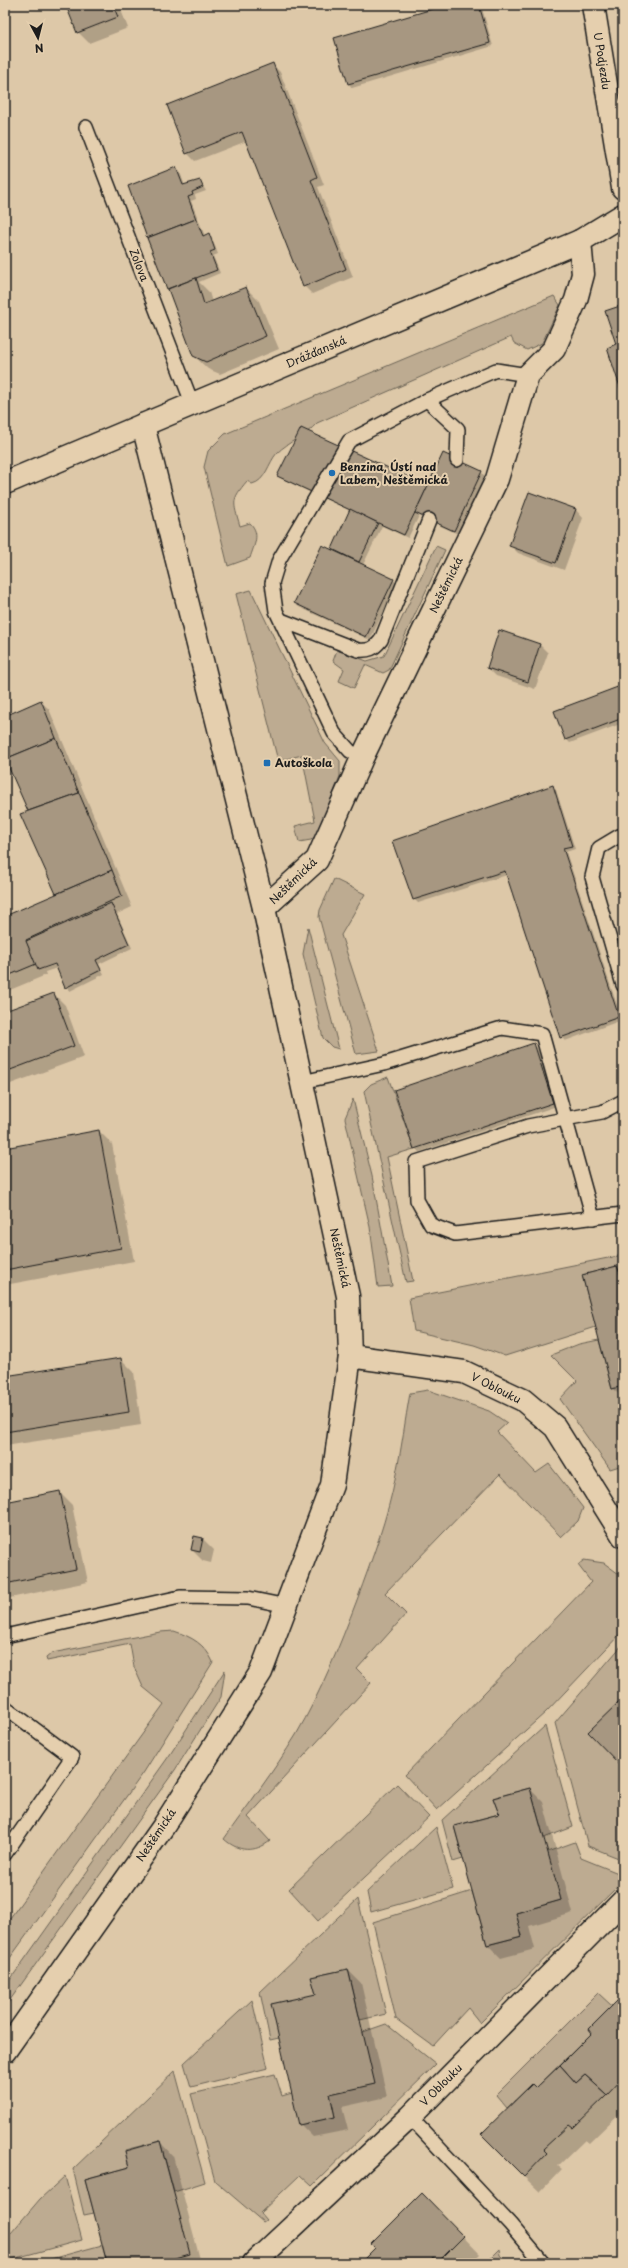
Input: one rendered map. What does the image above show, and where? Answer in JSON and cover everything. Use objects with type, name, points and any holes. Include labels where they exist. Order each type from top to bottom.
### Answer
[{"type":"street","name":"U Podjezdu","points":[[593,5],[623,188]]},
{"type":"street","name":"Drážďanská","points":[[5,483],[580,241],[623,215]]},
{"type":"street","name":"Neštěmická","points":[[264,908],[317,860],[362,758],[497,478],[528,375],[554,349],[576,300],[583,274],[580,241]]},
{"type":"street","name":"Neštěmická","points":[[5,2051],[171,1813],[261,1672],[332,1486],[350,1356],[348,1296],[264,908],[143,425]]},
{"type":"street","name":"V Oblouku","points":[[350,1356],[464,1372],[523,1400],[556,1427],[623,1536]]},
{"type":"street","name":"V Oblouku","points":[[254,2263],[410,2117],[623,1901]]},
{"type":"lane","name":"Zolova","points":[[86,127],[192,404]]},
{"type":"lane","points":[[362,758],[350,751],[334,733],[276,610],[272,583],[279,560],[349,441],[427,400],[496,370],[528,375]]},
{"type":"lane","points":[[427,400],[458,429],[457,460]]},
{"type":"lane","points":[[281,620],[358,650],[366,651],[375,648],[381,640],[429,520]]},
{"type":"lane","points":[[623,838],[619,836],[599,848],[592,877],[623,985]]},
{"type":"lane","points":[[302,1082],[384,1064],[502,1028],[542,1034],[593,1218]]},
{"type":"lane","points":[[623,1101],[602,1112],[528,1126],[416,1162],[417,1200],[431,1225],[455,1234],[623,1214]]},
{"type":"lane","points":[[5,1636],[180,1597],[248,1598],[287,1606]]},
{"type":"lane","points":[[5,1707],[72,1757],[5,1854]]},
{"type":"lane","points":[[410,2117],[510,2224],[544,2263]]},
{"type":"shaded area","points":[[554,296],[560,305],[542,343],[527,350],[514,343],[511,337],[317,423],[313,428],[277,453],[264,476],[252,484],[247,481],[236,497],[235,506],[240,526],[250,523],[255,531],[256,540],[250,558],[228,566],[204,467],[208,451],[225,434]]},
{"type":"shaded area","points":[[436,546],[445,550],[389,670],[383,673],[365,665],[354,688],[339,681],[344,669],[333,661],[337,650],[367,661],[384,656]]},
{"type":"shaded area","points":[[251,590],[325,743],[340,761],[340,776],[318,833],[311,840],[299,842],[295,826],[315,821],[302,755],[278,761],[236,594]]},
{"type":"shaded area","points":[[334,879],[365,894],[341,935],[379,1051],[356,1054],[319,917],[320,910]]},
{"type":"shaded area","points":[[308,927],[339,1049],[332,1047],[323,1038],[303,954]]},
{"type":"shaded area","points":[[388,1077],[414,1149],[387,1157],[413,1281],[406,1282],[364,1091],[371,1084]]},
{"type":"shaded area","points":[[353,1099],[372,1176],[392,1286],[378,1287],[370,1227],[345,1118]]},
{"type":"shaded area","points":[[623,1255],[623,1282],[617,1266],[582,1275],[596,1327],[505,1356],[474,1345],[414,1331],[409,1298]]},
{"type":"shaded area","points":[[599,1340],[612,1389],[623,1386],[623,1465],[610,1469],[560,1399],[577,1381],[551,1355],[579,1344]]},
{"type":"shaded area","points":[[428,1390],[489,1411],[507,1423],[497,1432],[536,1473],[549,1464],[583,1508],[578,1521],[561,1537],[500,1474],[385,1593],[406,1614],[357,1669],[371,1683],[248,1817],[270,1841],[258,1848],[241,1849],[224,1839],[288,1748],[322,1686],[357,1600],[389,1506],[410,1393]]},
{"type":"shaded area","points":[[584,1560],[604,1563],[623,1577],[623,1631],[546,1712],[437,1810],[405,1775],[591,1582],[578,1565]]},
{"type":"shaded area","points":[[174,1631],[197,1642],[206,1650],[213,1662],[144,1772],[5,1965],[5,1925],[164,1704],[143,1687],[134,1667],[130,1644],[47,1661],[46,1658],[52,1653],[160,1632]]},
{"type":"shaded area","points":[[623,1644],[623,1698],[589,1732],[623,1768],[623,1858],[621,1859],[588,1846],[555,1723]]},
{"type":"shaded area","points":[[225,1670],[221,1697],[175,1770],[5,2007],[5,1987],[169,1756]]},
{"type":"shaded area","points":[[545,1726],[573,1827],[544,1838],[530,1788],[493,1798],[499,1814],[454,1826],[463,1859],[453,1862],[442,1820]]},
{"type":"shaded area","points":[[397,1784],[429,1817],[318,1921],[289,1889]]},
{"type":"shaded area","points":[[436,1827],[453,1889],[371,1912],[367,1892]]},
{"type":"shaded area","points":[[575,1842],[581,1858],[623,1875],[623,1881],[480,2023],[468,2008],[433,2046],[396,2019],[373,1922],[472,1891],[487,1945],[522,1936],[516,1913],[561,1900],[547,1852]]},
{"type":"shaded area","points":[[358,1899],[386,2014],[360,2020],[348,1969],[312,1977],[316,1994],[279,2038],[270,2040],[260,1992]]},
{"type":"shaded area","points":[[598,1993],[612,2006],[589,2029],[592,2033],[536,2088],[532,2084],[507,2108],[496,2095]]},
{"type":"shaded area","points":[[252,2000],[268,2068],[191,2087],[184,2063]]},
{"type":"shaded area","points":[[386,2024],[436,2064],[312,2186],[300,2175],[260,2213],[266,2220],[263,2222],[215,2181],[191,2094],[275,2074],[282,2096],[292,2093],[335,2117],[330,2094],[363,2032]]},
{"type":"shaded area","points":[[175,2071],[205,2182],[174,2192],[160,2141],[125,2150],[129,2167],[85,2179],[94,2213],[84,2215],[73,2169]]},
{"type":"shaded area","points":[[65,2176],[82,2240],[5,2261],[5,2240],[40,2199]]},
{"type":"shaded area","points":[[102,2245],[107,2263],[36,2263]]},
{"type":"shaded area","points":[[499,2249],[500,2255],[507,2263],[485,2263]]},
{"type":"building","points":[[75,5],[113,5],[118,17],[77,33],[67,8]]},
{"type":"building","points":[[446,5],[479,5],[490,43],[348,84],[334,38]]},
{"type":"building","points":[[273,63],[317,177],[311,180],[346,269],[303,287],[242,132],[186,154],[167,105]]},
{"type":"building","points":[[176,167],[183,185],[200,180],[203,187],[192,192],[193,195],[188,197],[196,219],[147,238],[128,186]]},
{"type":"building","points":[[196,219],[203,236],[209,233],[215,250],[210,252],[217,270],[167,289],[147,238]]},
{"type":"building","points":[[196,278],[204,304],[246,287],[266,336],[206,362],[193,356],[168,289]]},
{"type":"building","points":[[623,305],[623,396],[607,348],[616,344],[605,311]]},
{"type":"building","points":[[301,428],[428,486],[404,535],[277,476]]},
{"type":"building","points":[[443,453],[482,471],[454,531],[415,513]]},
{"type":"building","points":[[529,492],[576,509],[556,563],[509,546]]},
{"type":"building","points":[[350,509],[378,523],[359,562],[332,549]]},
{"type":"building","points":[[322,545],[394,579],[366,637],[294,603]]},
{"type":"building","points":[[499,630],[540,644],[528,682],[487,668]]},
{"type":"building","points":[[623,685],[623,718],[565,740],[554,711]]},
{"type":"building","points":[[41,700],[56,738],[5,759],[5,716]]},
{"type":"building","points":[[56,738],[79,793],[28,811],[5,759]]},
{"type":"building","points":[[553,785],[572,846],[563,848],[619,1017],[560,1038],[505,871],[413,900],[392,841]]},
{"type":"building","points":[[79,793],[112,870],[56,894],[20,814]]},
{"type":"building","points":[[112,870],[122,896],[26,940],[36,964],[5,977],[5,916]]},
{"type":"building","points":[[111,903],[129,944],[96,960],[101,970],[65,988],[55,964],[38,970],[26,941]]},
{"type":"building","points":[[54,993],[74,1046],[5,1072],[5,1011]]},
{"type":"building","points":[[534,1043],[553,1103],[414,1149],[394,1090]]},
{"type":"building","points":[[99,1130],[121,1248],[5,1270],[5,1148]]},
{"type":"building","points":[[617,1266],[623,1282],[623,1386],[612,1389],[582,1275]]},
{"type":"building","points":[[121,1358],[129,1412],[5,1432],[5,1376]]},
{"type":"building","points":[[60,1491],[76,1569],[5,1584],[5,1502]]},
{"type":"building","points":[[194,1536],[203,1538],[200,1552],[191,1550]]},
{"type":"building","points":[[623,1698],[623,1768],[588,1732]]},
{"type":"building","points":[[530,1788],[561,1900],[516,1913],[522,1936],[487,1945],[454,1826],[499,1814],[493,1798]]},
{"type":"building","points":[[348,1969],[375,2084],[330,2094],[335,2117],[299,2125],[271,2004],[316,1994],[311,1977]]},
{"type":"building","points":[[623,1995],[623,2078],[607,2095],[585,2075],[576,2083],[560,2065],[592,2033],[589,2029]]},
{"type":"building","points":[[560,2065],[576,2083],[585,2075],[607,2095],[573,2128],[569,2125],[543,2149],[547,2153],[524,2177],[481,2134],[532,2084],[536,2088]]},
{"type":"building","points":[[160,2141],[190,2254],[158,2263],[107,2263],[85,2179],[129,2167],[125,2151]]},
{"type":"building","points":[[422,2193],[464,2236],[438,2262],[433,2258],[428,2263],[360,2263],[375,2248],[371,2244]]},
{"type":"place","name":"Benzina, Ústí nad Labem, Neštěmická","points":[[332,473]]},
{"type":"place","name":"Autoškola","points":[[267,763]]}]
